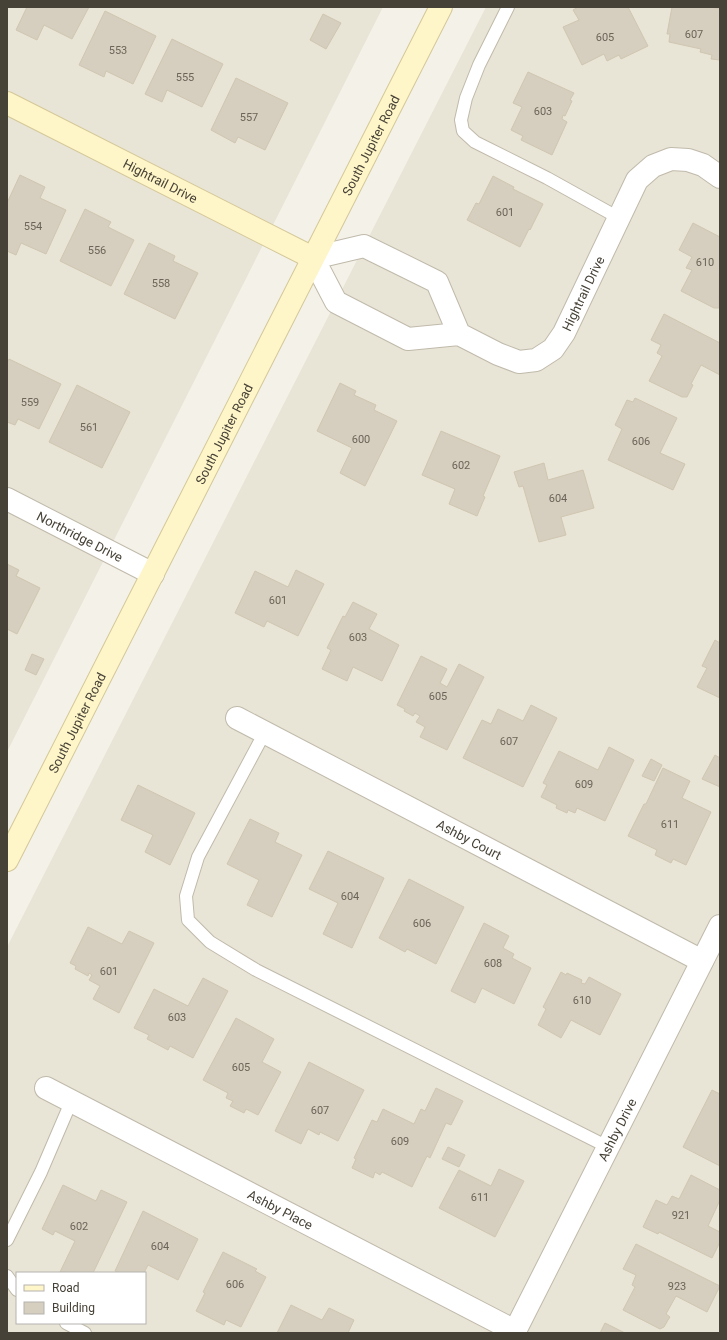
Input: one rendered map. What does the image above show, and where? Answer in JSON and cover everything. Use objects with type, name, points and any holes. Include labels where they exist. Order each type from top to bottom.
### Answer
[{"type":"street","name":"South Jupiter Road","points":[[7,860],[441,7]]},
{"type":"street","name":"Hightrail Drive","points":[[7,103],[314,258]]},
{"type":"street","name":"Hightrail Drive","points":[[459,334],[498,354],[518,362],[536,360],[554,350],[564,333],[637,180],[652,166],[671,159],[688,160],[703,165],[720,176]]},
{"type":"street","points":[[364,246],[437,282],[459,334],[408,339],[336,302],[314,258],[364,246]]},
{"type":"street","name":"Northridge Drive","points":[[7,499],[153,574]]},
{"type":"street","name":"Ashby Court","points":[[237,718],[702,961]]},
{"type":"street","name":"Ashby Drive","points":[[514,1332],[720,926]]},
{"type":"street","name":"Ashby Place","points":[[46,1088],[514,1332]]},
{"type":"lane","points":[[508,7],[479,65],[466,98],[461,120],[463,131],[475,142],[547,178],[618,218]]},
{"type":"lane","points":[[266,732],[198,857],[186,896],[188,920],[210,942],[256,970],[608,1147]]},
{"type":"lane","points":[[7,1240],[41,1172],[71,1102]]},
{"type":"lane","points":[[7,1276],[16,1289]]},
{"type":"lane","points":[[68,1324],[85,1333]]},
{"type":"shaded area","points":[[7,7],[383,7],[7,752]]},
{"type":"shaded area","points":[[486,7],[720,7],[720,1333],[7,1333],[7,947]]},
{"type":"building","points":[[27,7],[89,7],[72,39],[44,25],[37,40],[16,30]]},
{"type":"building","points":[[578,7],[628,7],[648,46],[621,59],[619,55],[607,61],[604,54],[582,65],[563,27],[579,20],[573,10]]},
{"type":"building","points":[[672,7],[711,7],[720,9],[720,60],[711,59],[712,55],[700,52],[701,49],[669,42],[670,34],[667,34]]},
{"type":"building","points":[[105,11],[156,36],[133,84],[106,71],[104,77],[79,65]]},
{"type":"building","points":[[323,14],[341,23],[326,49],[310,40]]},
{"type":"building","points":[[172,39],[223,64],[202,107],[167,90],[162,102],[145,94]]},
{"type":"building","points":[[528,72],[574,93],[570,100],[572,101],[562,119],[567,122],[552,155],[521,140],[523,136],[511,130],[522,107],[513,103]]},
{"type":"building","points":[[236,78],[288,103],[265,150],[238,137],[235,143],[211,130]]},
{"type":"building","points":[[20,175],[45,187],[40,198],[66,210],[46,254],[21,243],[16,255],[7,251],[7,203]]},
{"type":"building","points":[[493,176],[514,187],[513,189],[543,204],[520,247],[467,220],[476,203],[479,204]]},
{"type":"building","points":[[85,209],[111,222],[108,227],[134,240],[111,286],[60,261]]},
{"type":"building","points":[[693,223],[720,237],[719,308],[714,308],[681,291],[692,270],[686,268],[692,257],[679,250]]},
{"type":"building","points":[[149,243],[175,256],[173,261],[198,273],[175,319],[124,294]]},
{"type":"building","points":[[664,314],[720,343],[720,375],[701,365],[691,384],[693,385],[687,397],[682,397],[649,381],[662,356],[657,353],[661,345],[651,340]]},
{"type":"building","points":[[9,359],[61,384],[39,429],[18,419],[15,425],[7,422],[7,363]]},
{"type":"building","points":[[340,383],[356,391],[354,395],[376,405],[374,410],[397,421],[365,486],[340,473],[352,448],[317,431]]},
{"type":"building","points":[[77,385],[130,412],[102,468],[49,442]]},
{"type":"building","points":[[635,398],[677,418],[660,453],[685,464],[673,490],[608,460],[622,429],[615,425],[627,400],[633,402]]},
{"type":"building","points":[[441,431],[500,456],[483,496],[485,497],[477,516],[449,504],[455,489],[422,475]]},
{"type":"building","points":[[544,463],[548,480],[583,470],[594,508],[561,517],[566,535],[539,542],[523,486],[519,487],[514,472]]},
{"type":"building","points":[[7,564],[19,570],[16,576],[40,588],[17,634],[7,629]]},
{"type":"building","points":[[296,570],[324,584],[298,636],[267,621],[264,627],[235,613],[255,571],[288,587]]},
{"type":"building","points":[[353,602],[377,614],[369,629],[399,645],[382,681],[353,667],[347,681],[322,669],[331,650],[327,648],[343,616],[345,617]]},
{"type":"building","points":[[715,640],[720,643],[720,698],[697,687],[707,668],[702,666]]},
{"type":"building","points":[[32,654],[44,659],[36,675],[25,670]]},
{"type":"building","points":[[421,656],[447,669],[440,683],[447,687],[459,664],[484,677],[447,750],[420,737],[425,727],[416,722],[420,716],[415,713],[413,716],[404,711],[405,709],[397,705]]},
{"type":"building","points":[[531,705],[557,718],[523,787],[463,758],[482,720],[491,724],[498,709],[523,721]]},
{"type":"building","points":[[609,747],[634,760],[605,821],[577,808],[575,813],[568,810],[567,813],[556,808],[557,805],[541,797],[547,785],[543,783],[559,751],[598,770]]},
{"type":"building","points":[[715,755],[720,758],[720,787],[702,779]]},
{"type":"building","points":[[651,759],[662,765],[654,781],[642,776]]},
{"type":"building","points":[[663,768],[690,781],[682,798],[711,812],[686,865],[673,859],[671,863],[655,855],[657,850],[628,836],[644,804],[646,804]]},
{"type":"building","points":[[138,785],[195,813],[170,865],[145,852],[153,835],[121,820]]},
{"type":"building","points":[[250,819],[279,833],[275,842],[302,855],[272,917],[247,905],[259,880],[227,864]]},
{"type":"building","points":[[328,851],[384,878],[352,948],[323,934],[338,903],[309,889]]},
{"type":"building","points":[[409,879],[464,907],[436,964],[407,949],[405,952],[379,938]]},
{"type":"building","points":[[484,923],[509,936],[503,948],[514,954],[512,958],[531,968],[514,1004],[482,988],[475,1003],[451,991]]},
{"type":"building","points":[[88,927],[122,944],[129,931],[154,943],[119,1013],[93,999],[100,986],[89,980],[92,975],[89,973],[88,976],[75,969],[76,966],[70,963]]},
{"type":"building","points":[[561,972],[566,975],[567,973],[582,980],[581,983],[585,984],[589,977],[621,994],[600,1035],[571,1020],[561,1038],[538,1025],[546,1009],[543,1007]]},
{"type":"building","points":[[203,978],[228,991],[193,1058],[170,1046],[168,1050],[147,1039],[149,1035],[134,1028],[154,989],[188,1006]]},
{"type":"building","points":[[236,1018],[274,1039],[262,1062],[281,1072],[258,1115],[246,1109],[244,1113],[230,1106],[233,1101],[226,1098],[228,1093],[203,1080]]},
{"type":"building","points":[[309,1062],[364,1090],[338,1141],[320,1132],[319,1135],[308,1129],[301,1144],[275,1131]]},
{"type":"building","points":[[436,1088],[463,1101],[451,1125],[446,1123],[430,1158],[427,1156],[412,1187],[382,1172],[380,1175],[375,1172],[373,1178],[352,1168],[356,1159],[354,1158],[372,1120],[377,1122],[383,1109],[414,1124],[421,1109],[425,1111]]},
{"type":"building","points":[[712,1090],[720,1094],[720,1166],[683,1147]]},
{"type":"building","points":[[448,1147],[465,1155],[459,1167],[442,1159]]},
{"type":"building","points":[[499,1169],[524,1181],[495,1237],[439,1208],[459,1170],[491,1186]]},
{"type":"building","points":[[691,1175],[720,1190],[720,1200],[708,1226],[720,1232],[720,1242],[712,1258],[659,1232],[658,1234],[643,1227],[656,1200],[667,1205],[672,1196],[679,1199]]},
{"type":"building","points":[[63,1185],[96,1201],[101,1190],[127,1202],[93,1272],[60,1272],[75,1241],[55,1231],[53,1235],[42,1229]]},
{"type":"building","points":[[143,1211],[198,1239],[178,1280],[148,1265],[144,1272],[115,1271]]},
{"type":"building","points":[[636,1244],[720,1286],[707,1312],[676,1296],[666,1314],[670,1317],[664,1327],[660,1329],[623,1310],[635,1287],[632,1285],[636,1275],[623,1269]]},
{"type":"building","points":[[223,1252],[257,1269],[255,1271],[266,1277],[241,1327],[226,1320],[224,1325],[196,1311],[205,1293],[203,1292]]},
{"type":"building","points":[[291,1305],[322,1320],[329,1308],[354,1320],[348,1333],[277,1333]]},
{"type":"building","points":[[605,1323],[625,1333],[600,1333]]}]
